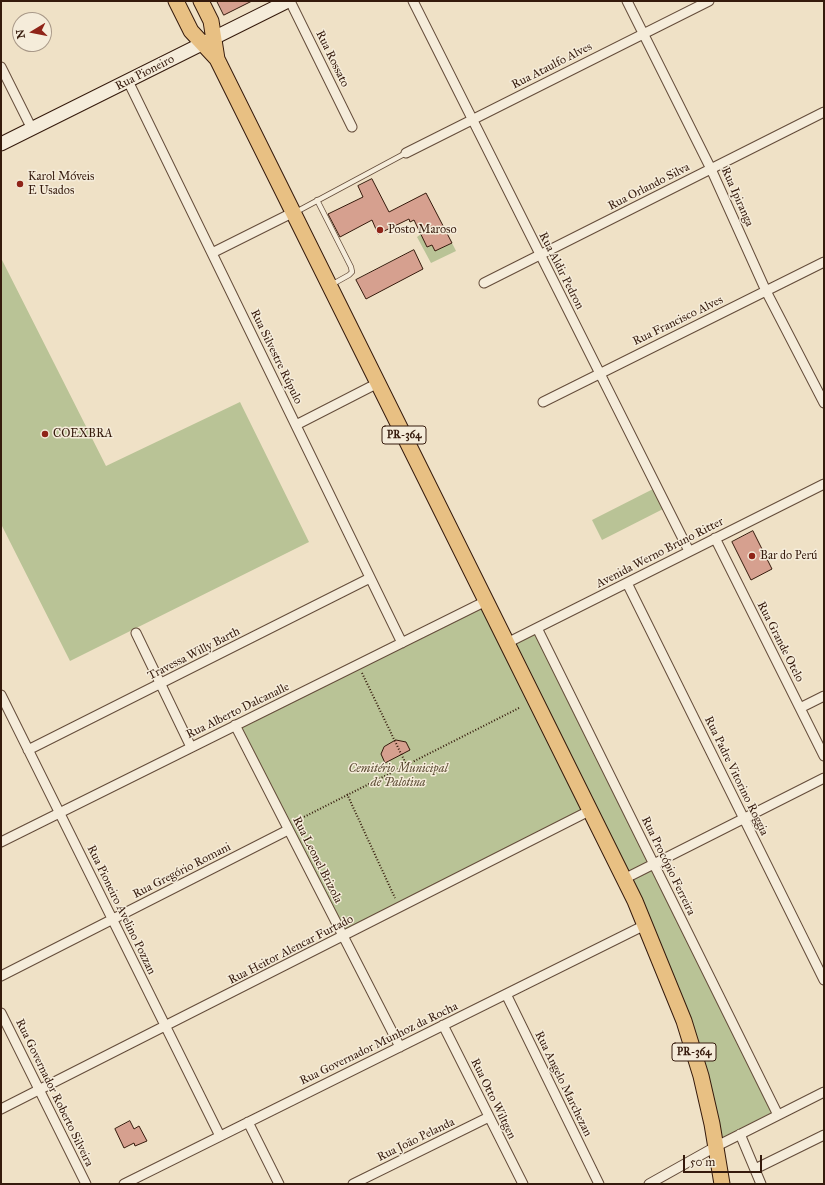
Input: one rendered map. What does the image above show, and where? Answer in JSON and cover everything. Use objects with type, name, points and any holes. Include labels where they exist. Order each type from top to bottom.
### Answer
[{"type":"main road","points":[[176,1],[191,31],[208,41],[211,21],[202,1]]},
{"type":"main road","name":"PR-364","points":[[208,41],[486,602],[591,810],[645,925],[684,1021],[701,1076],[712,1124],[722,1184]]},
{"type":"street","name":"Rua Pioneiro","points":[[1,144],[289,1]]},
{"type":"street","name":"Rua Rossato","points":[[289,1],[352,127]]},
{"type":"street","name":"Rua Aldir Pedron","points":[[413,1],[689,551]]},
{"type":"street","name":"Rua Ipiranga","points":[[627,1],[711,169],[766,291],[824,403]]},
{"type":"street","name":"Rua Ataulfo Alves","points":[[406,153],[709,1]]},
{"type":"street","points":[[1,67],[32,129]]},
{"type":"street","name":"Rua Silvestre Rúpulo","points":[[128,81],[402,643]]},
{"type":"street","name":"Rua Orlando Silva","points":[[484,283],[824,112]]},
{"type":"street","points":[[212,253],[294,212]]},
{"type":"street","name":"Rua Francisco Alves","points":[[543,402],[824,262]]},
{"type":"street","points":[[296,425],[378,383]]},
{"type":"street","name":"Avenida Werno Bruno Ritter","points":[[507,643],[824,484]]},
{"type":"street","name":"Rua Grande Otelo","points":[[715,538],[824,756]]},
{"type":"street","name":"Travessa Willy Barth","points":[[28,750],[370,578]]},
{"type":"street","name":"Rua Padre Vitorino Roggia","points":[[627,583],[824,980]]},
{"type":"street","name":"Rua Alberto Dalcanalle","points":[[1,842],[486,602]]},
{"type":"street","name":"Rua Procópio Ferreira","points":[[537,628],[778,1115]]},
{"type":"street","points":[[136,633],[191,747]]},
{"type":"street","name":"Rua Pioneiro Avelino Pozzan","points":[[1,695],[220,1136]]},
{"type":"street","points":[[800,708],[824,696]]},
{"type":"street","name":"Rua Leonel Brizola","points":[[235,726],[342,937],[400,1047]]},
{"type":"street","points":[[624,879],[824,778]]},
{"type":"street","name":"Rua Heitor Alencar Furtado","points":[[1,1109],[591,810]]},
{"type":"street","name":"Rua Gregório Romani","points":[[1,976],[288,830]]},
{"type":"street","name":"Rua Governador Munhoz da Rocha","points":[[124,1184],[645,925]]},
{"type":"street","name":"Rua Angelo Marchezan","points":[[506,994],[599,1184]]},
{"type":"street","name":"Rua Governador Roberto Silveira","points":[[1,1013],[86,1184]]},
{"type":"street","name":"Rua Otto Wiltgen","points":[[443,1025],[522,1184]]},
{"type":"street","points":[[649,1184],[715,1147],[824,1092]]},
{"type":"street","name":"Rua João Pelanda","points":[[354,1184],[489,1117]]},
{"type":"street","points":[[248,1122],[279,1184]]},
{"type":"street","points":[[740,1134],[761,1184]]},
{"type":"street","points":[[755,1169],[824,1135]]},
{"type":"lane","points":[[294,212],[406,153]]},
{"type":"lane","points":[[317,200],[351,267],[352,272],[330,285]]},
{"type":"path","points":[[358,665],[406,764]]},
{"type":"path","points":[[296,821],[519,708]]},
{"type":"path","points":[[347,794],[397,901]]},
{"type":"green space","points":[[421,234],[427,247],[432,245],[435,251],[452,243],[456,251],[431,263],[417,237]]},
{"type":"green space","name":"COEXBRA","points":[[1,258],[106,466],[240,402],[309,542],[70,661],[1,524]]},
{"type":"green space","points":[[657,487],[667,507],[602,540],[592,520]]},
{"type":"green space","name":"Cemitério Municipal de Palotina","points":[[486,601],[507,643],[537,628],[778,1115],[715,1147],[701,1076],[591,810],[342,937],[235,725]]},
{"type":"building","points":[[217,1],[252,1],[224,15]]},
{"type":"building","points":[[372,179],[389,212],[426,193],[452,243],[435,251],[432,245],[427,247],[414,220],[410,222],[409,219],[378,234],[372,220],[340,237],[328,214],[363,197],[358,186]]},
{"type":"building","points":[[414,250],[423,269],[366,299],[356,280]]},
{"type":"building","name":"Bar do Perú","points":[[753,531],[772,569],[751,580],[732,542]]},
{"type":"building","points":[[396,740],[406,742],[410,750],[385,763],[381,754],[384,747]]},
{"type":"building","points":[[130,1121],[134,1129],[139,1126],[147,1141],[135,1146],[134,1143],[124,1148],[115,1129]]},
{"type":"place","name":"Karol Móveis E Usados","points":[[20,184]]},
{"type":"place","name":"Posto Maroso","points":[[380,230]]},
{"type":"place","name":"COEXBRA","points":[[45,434]]},
{"type":"place","name":"Bar do Perú","points":[[752,556]]}]
